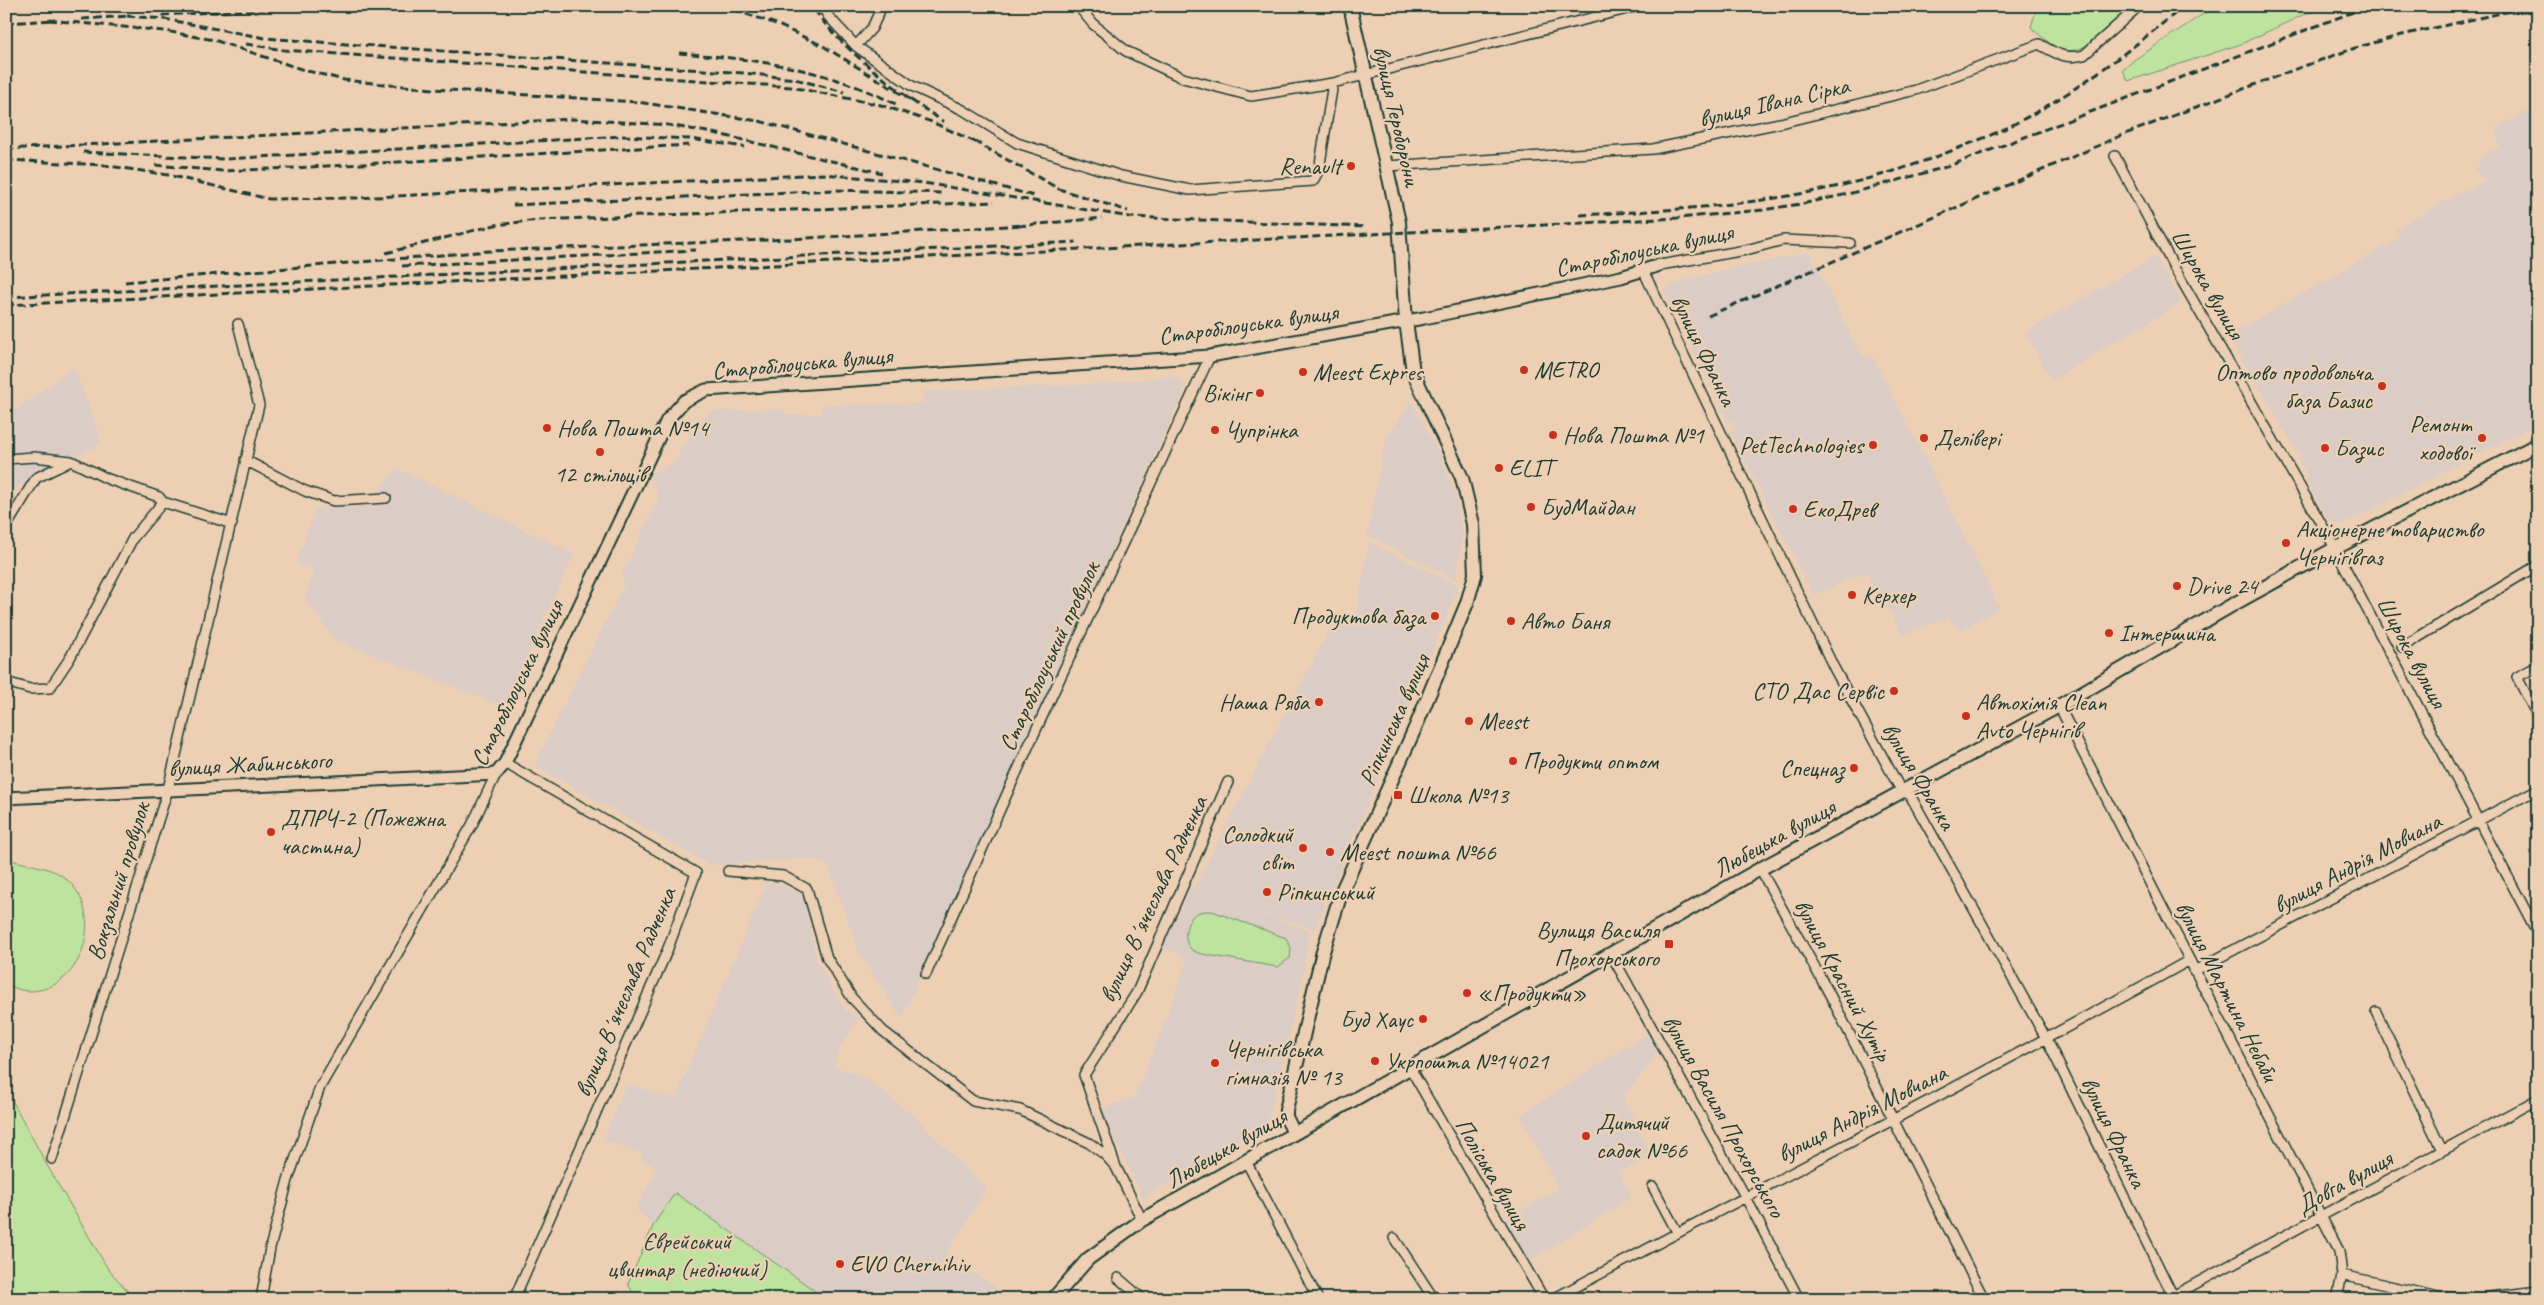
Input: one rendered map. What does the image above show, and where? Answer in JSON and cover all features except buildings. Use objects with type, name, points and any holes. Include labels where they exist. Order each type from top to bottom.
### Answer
[{"type":"main road","name":"вулиця Тероборони","points":[[1350,6],[1387,166],[1400,235]]},
{"type":"main road","name":"Ріпкинська вулиця","points":[[1294,1133],[1286,1117],[1286,1110],[1330,923],[1351,869],[1440,670],[1467,603],[1475,575],[1473,524],[1467,494],[1453,454],[1413,372],[1406,321],[1400,235]]},
{"type":"main road","name":"Любецька вулиця","points":[[1053,1299],[1088,1259],[1142,1220],[1503,1013],[1760,869],[2059,706],[2234,604],[2334,549],[2538,444]]},
{"type":"street","points":[[822,6],[828,16],[856,46],[912,86],[963,110],[1017,143],[1120,176],[1190,190],[1313,181],[1319,170],[1333,83]]},
{"type":"street","points":[[856,46],[872,28],[882,6]]},
{"type":"street","points":[[1078,6],[1093,24],[1126,51],[1183,78],[1251,96],[1333,83],[1639,6]]},
{"type":"street","name":"вулиця Івана Сірка","points":[[1387,166],[1653,149],[1780,123],[1916,90],[2040,44],[2058,55],[2072,58],[2084,55],[2139,6]]},
{"type":"street","name":"Широка вулиця","points":[[2115,156],[2175,269],[2334,549],[2538,934]]},
{"type":"street","name":"Старобілоуська вулиця","points":[[261,1299],[270,1248],[288,1180],[320,1088],[472,825],[496,774],[506,763],[652,448],[667,420],[684,401],[706,390],[740,387],[1210,356],[1406,321],[1621,277],[1660,265],[1746,250],[1783,240],[1850,243]]},
{"type":"street","name":"вулиця Франка","points":[[1643,270],[1834,668],[1902,791],[1910,795],[2047,1040],[2170,1298]]},
{"type":"street","name":"Вокзальний провулок","points":[[52,1159],[168,789],[259,405],[238,324]]},
{"type":"street","name":"Старобілоуський провулок","points":[[926,974],[1029,745],[1210,356]]},
{"type":"street","points":[[6,459],[34,457],[71,461],[108,479],[232,524]]},
{"type":"street","points":[[245,460],[305,490],[334,501],[386,498]]},
{"type":"street","points":[[6,527],[36,478],[71,461]]},
{"type":"street","points":[[6,682],[30,689],[50,688],[70,658],[133,538],[161,499]]},
{"type":"street","points":[[2402,647],[2538,565]]},
{"type":"street","points":[[2538,666],[2517,677],[2538,717]]},
{"type":"street","name":"вулиця Мартина Небаби","points":[[2059,706],[2188,961],[2339,1252],[2342,1276],[2337,1299]]},
{"type":"street","name":"вулиця Вʼячеслава Радченка","points":[[506,763],[696,873],[667,951],[514,1299]]},
{"type":"street","name":"вулиця Жабинського","points":[[6,798],[496,774]]},
{"type":"street","name":"вулиця Вʼячеслава Радченка","points":[[1142,1220],[1116,1167],[1084,1075],[1137,992],[1228,782]]},
{"type":"street","name":"вулиця Андрія Мовчана","points":[[2194,971],[2538,789]]},
{"type":"street","name":"вулиця Красний Хутір","points":[[1760,869],[1828,991],[1984,1299]]},
{"type":"street","name":"вулиця Вʼячеслава Радченка","points":[[728,871],[783,876],[807,889],[826,958],[852,998],[883,1031],[973,1102],[1020,1110],[1088,1143],[1116,1167]]},
{"type":"street","name":"вулиця Василя Прохорського","points":[[1611,954],[1746,1196],[1799,1299]]},
{"type":"street","name":"вулиця Андрія Мовчана","points":[[1553,1299],[1894,1118],[2047,1040],[2188,961]]},
{"type":"street","points":[[2376,1012],[2442,1150]]},
{"type":"street","name":"Поліська вулиця","points":[[1410,1068],[1544,1299]]},
{"type":"street","name":"Довга вулиця","points":[[2170,1298],[2538,1098]]},
{"type":"street","points":[[1246,1161],[1318,1299]]},
{"type":"street","points":[[1653,1187],[1677,1232]]},
{"type":"street","points":[[1394,1238],[1434,1299]]},
{"type":"street","points":[[2342,1276],[2439,1298],[2482,1298],[2538,1292]]},
{"type":"street","points":[[1118,1278],[1137,1297]]},
{"type":"shaded area","points":[[2538,107],[2538,423],[2342,525],[2328,520],[2308,483],[2308,476],[2298,461],[2300,456],[2228,336],[2400,238],[2395,229],[2461,192],[2486,182],[2474,169],[2480,166],[2477,159],[2500,147],[2495,128]]},
{"type":"shaded area","points":[[1809,252],[1857,348],[1865,358],[1871,354],[2000,608],[1961,630],[1948,618],[1902,635],[1888,608],[1883,609],[1867,572],[1813,595],[1731,433],[1736,424],[1727,420],[1663,289],[1689,278]]},
{"type":"shaded area","points":[[2155,256],[2181,303],[2051,380],[2025,332]]},
{"type":"shaded area","points":[[74,367],[102,443],[6,494],[6,417]]},
{"type":"shaded area","points":[[1177,376],[1185,389],[944,919],[902,1019],[859,953],[827,864],[806,859],[709,865],[534,765],[624,585],[622,574],[659,497],[649,474],[678,460],[680,448],[687,443],[689,433],[711,411],[785,409],[787,415],[822,414],[822,405],[923,403],[923,391],[1094,384]]},
{"type":"shaded area","points":[[1410,398],[1440,456],[1456,495],[1463,535],[1456,580],[1367,535],[1386,437],[1408,406]]},
{"type":"shaded area","points":[[396,468],[574,554],[504,707],[334,639],[304,598],[314,569],[296,563],[316,508],[366,507]]},
{"type":"shaded area","points":[[1369,542],[1459,586],[1315,929],[1243,907],[1310,931],[1301,984],[1267,1125],[1143,1198],[1101,1109],[1134,1097],[1162,1029],[1187,959],[1164,947],[1190,888],[1193,889],[1332,624],[1354,626]]},
{"type":"shaded area","points":[[767,882],[781,884],[803,895],[817,962],[844,1009],[859,1018],[840,1048],[834,1067],[856,1073],[882,1090],[919,1121],[987,1189],[945,1256],[998,1288],[992,1299],[824,1299],[676,1194],[654,1224],[636,1210],[657,1168],[641,1160],[643,1155],[603,1140],[626,1083],[675,1099]]},
{"type":"shaded area","name":"Дитячий садок №66","points":[[1648,1033],[1659,1052],[1623,1097],[1652,1157],[1619,1172],[1632,1197],[1527,1262],[1504,1220],[1558,1189],[1520,1115]]},
{"type":"green space","points":[[2043,6],[2127,6],[2114,25],[2091,43],[2073,51],[2057,48],[2031,27],[2035,13]]},
{"type":"green space","points":[[2215,6],[2337,6],[2307,13],[2241,44],[2128,81],[2123,70],[2134,60]]},
{"type":"green space","points":[[6,859],[42,867],[61,875],[75,889],[84,906],[87,926],[84,945],[76,963],[64,978],[48,988],[28,991],[6,985]]},
{"type":"green space","points":[[1212,911],[1286,938],[1291,948],[1290,958],[1278,967],[1202,954],[1191,949],[1186,940],[1188,923],[1195,914]]},
{"type":"green space","points":[[6,1089],[48,1167],[108,1269],[135,1299],[6,1299]]},
{"type":"green space","name":"Єврейський цвинтар (недіючий)","points":[[675,1193],[824,1299],[637,1299],[628,1284],[654,1224]]},
{"type":"railway","points":[[6,9],[15,6]]},
{"type":"railway","points":[[162,15],[325,6]]},
{"type":"railway","points":[[723,6],[776,24],[823,46],[911,100],[844,44],[831,31],[813,6]]},
{"type":"railway","points":[[1580,215],[1677,209],[1768,199],[1859,181],[1904,168],[1986,137],[2042,109],[2105,68],[2184,6]]},
{"type":"railway","points":[[6,305],[1678,218],[1763,210],[1848,194],[1946,167],[2369,6]]},
{"type":"railway","points":[[1708,316],[2125,134],[2304,66],[2355,48],[2402,35],[2533,6]]},
{"type":"railway","points":[[127,16],[164,19],[265,38],[744,73],[795,79],[844,92]]},
{"type":"railway","points":[[82,19],[132,16]]},
{"type":"railway","points":[[49,20],[165,31],[214,40],[304,70],[344,80],[433,89],[638,102],[759,121],[1034,196]]},
{"type":"railway","points":[[6,23],[55,20]]},
{"type":"railway","points":[[246,44],[284,50],[791,87],[881,105],[932,122],[980,144]]},
{"type":"railway","points":[[679,53],[764,62],[816,73],[868,91],[896,104]]},
{"type":"railway","points":[[911,100],[944,122]]},
{"type":"railway","points":[[6,149],[573,119],[668,125],[718,134],[882,173]]},
{"type":"railway","points":[[83,152],[225,159],[622,136],[690,139],[745,147]]},
{"type":"railway","points":[[974,141],[1059,189],[1128,211]]},
{"type":"railway","points":[[155,165],[222,171],[689,145]]},
{"type":"railway","points":[[6,160],[103,165],[168,175],[269,199],[357,198],[823,174],[924,183],[1130,217],[1366,227]]},
{"type":"railway","points":[[513,205],[835,190],[944,193]]},
{"type":"railway","points":[[386,253],[495,225],[538,220],[994,202]]},
{"type":"railway","points":[[1018,226],[1102,218]]},
{"type":"railway","points":[[125,282],[489,251],[792,239],[1024,225]]},
{"type":"railway","points":[[6,297],[1076,242]]},
{"type":"railway","points":[[402,266],[696,250]]},
{"type":"place","name":"Renault","points":[[1351,166]]},
{"type":"place","name":"METRO","points":[[1524,370]]},
{"type":"place","name":"Meest Expres","points":[[1303,372]]},
{"type":"place","name":"Оптово продовольча база Базис","points":[[2382,386]]},
{"type":"place","name":"Вікінг","points":[[1260,393]]},
{"type":"place","name":"Нова Пошта №14","points":[[547,428]]},
{"type":"place","name":"Чупрінка","points":[[1215,430]]},
{"type":"place","name":"Нова Пошта №1","points":[[1553,435]]},
{"type":"place","name":"Делівері","points":[[1924,438]]},
{"type":"place","name":"Ремонт ходової","points":[[2482,438]]},
{"type":"place","name":"PetTechnologies","points":[[1873,445]]},
{"type":"place","name":"Базис","points":[[2325,448]]},
{"type":"place","name":"12 стільців","points":[[600,452]]},
{"type":"place","name":"ELIT","points":[[1499,468]]},
{"type":"place","name":"БудМайдан","points":[[1531,507]]},
{"type":"place","name":"ЕкоДрев","points":[[1793,509]]},
{"type":"place","name":"Акціонерне товариство Чернігівгаз","points":[[2286,543]]},
{"type":"place","name":"Drive 24","points":[[2177,586]]},
{"type":"place","name":"Керхер","points":[[1852,595]]},
{"type":"place","name":"Продуктова база","points":[[1435,616]]},
{"type":"place","name":"Авто Баня","points":[[1511,621]]},
{"type":"place","name":"Інтершина","points":[[2109,633]]},
{"type":"place","name":"СТО Дас Сервіс","points":[[1894,691]]},
{"type":"place","name":"Наша Ряба","points":[[1319,702]]},
{"type":"place","name":"Автохімія Clean Avto Чернігів","points":[[1966,716]]},
{"type":"place","name":"Meest","points":[[1469,721]]},
{"type":"place","name":"Продукти оптом","points":[[1513,761]]},
{"type":"place","name":"Спецназ","points":[[1854,768]]},
{"type":"place","name":"Школа №13","points":[[1398,795]]},
{"type":"place","name":"ДПРЧ-2 (Пожежна частина)","points":[[271,832]]},
{"type":"place","name":"Солодкий світ","points":[[1303,848]]},
{"type":"place","name":"Meest пошта №66","points":[[1330,852]]},
{"type":"place","name":"Ріпкинський","points":[[1267,892]]},
{"type":"place","name":"Вулиця Василя Прохорського","points":[[1669,944]]},
{"type":"place","name":"«Продукти»","points":[[1467,993]]},
{"type":"place","name":"Буд Хаус","points":[[1423,1019]]},
{"type":"place","name":"Укрпошта №14021","points":[[1375,1061]]},
{"type":"place","name":"Чернігівська гімназія № 13","points":[[1215,1063]]},
{"type":"place","name":"Дитячий садок №66","points":[[1586,1136]]},
{"type":"place","name":"EVO Chernihiv","points":[[840,1264]]}]
